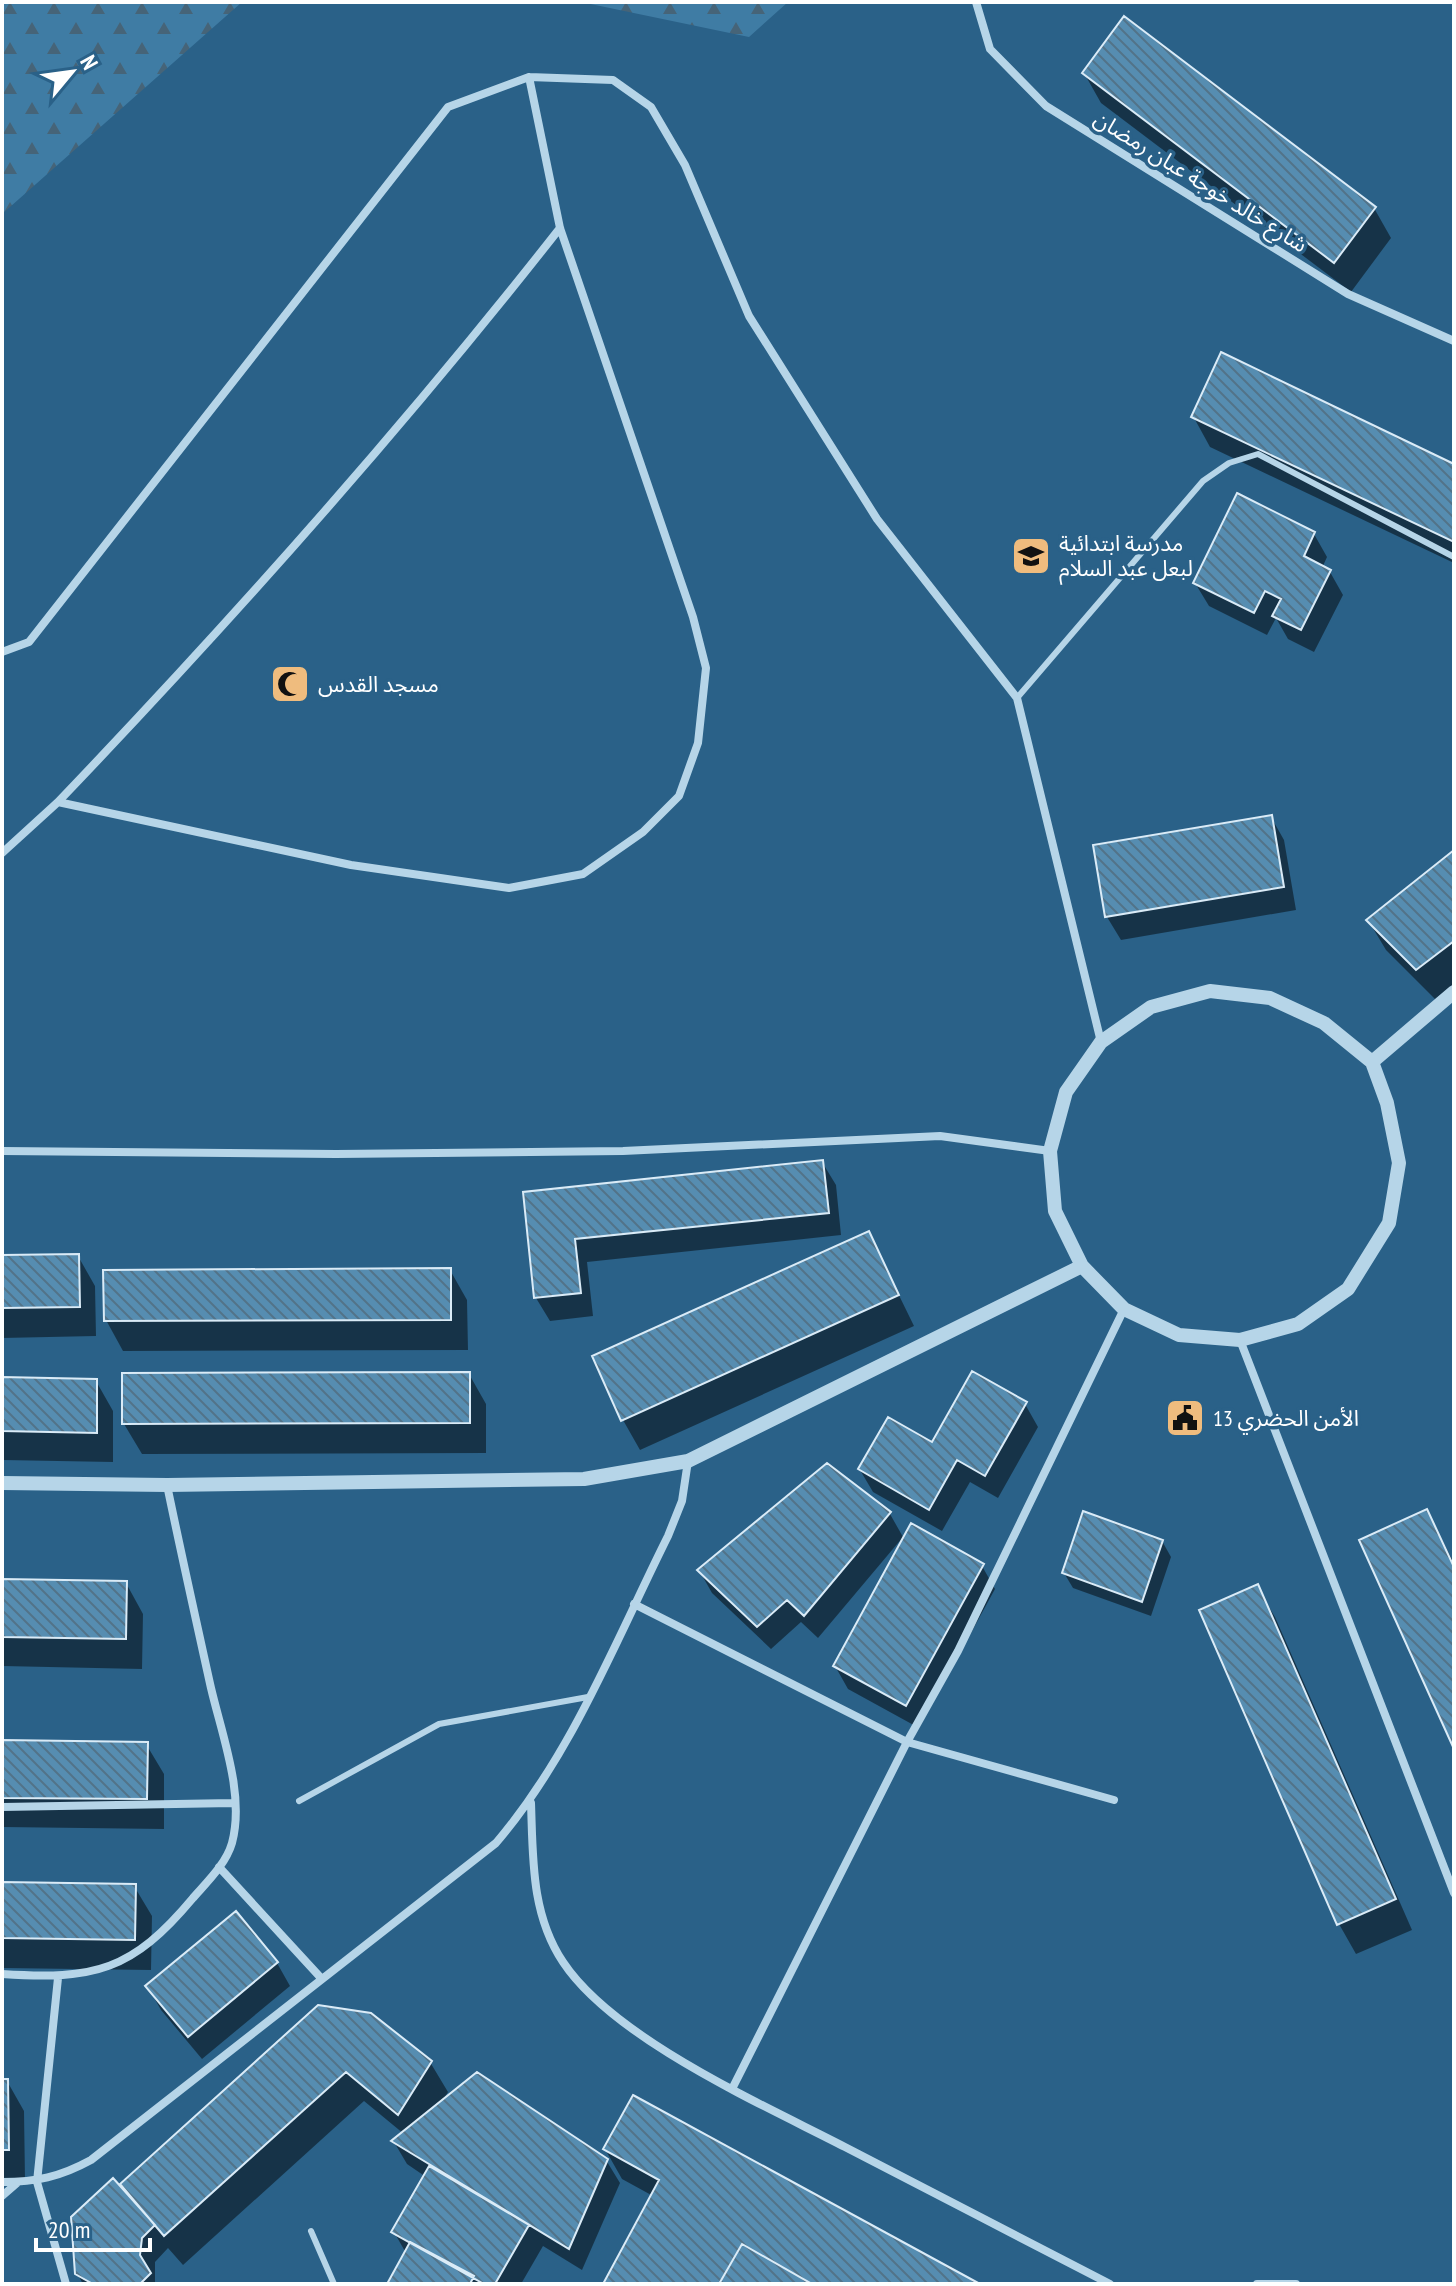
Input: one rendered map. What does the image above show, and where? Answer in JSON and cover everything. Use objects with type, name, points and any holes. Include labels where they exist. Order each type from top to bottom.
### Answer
[{"type":"street","name":"شارع خالد خوجة عبان رمضان","points":[[976,2],[990,49],[1046,106],[1348,294],[1454,341]]},
{"type":"street","points":[[58,802],[351,865],[509,888],[583,874],[643,832],[679,796],[698,743],[706,668],[693,617],[560,228],[529,77]]},
{"type":"street","points":[[2,652],[29,642],[448,107],[529,77],[613,80],[651,107],[685,165],[749,316],[877,519],[1017,698],[1101,1042]]},
{"type":"street","points":[[2,853],[58,802],[217,636],[447,372],[560,228]]},
{"type":"street","points":[[1210,991],[1270,998],[1324,1023],[1372,1062],[1387,1103],[1399,1163],[1389,1223],[1348,1289],[1298,1324],[1240,1340],[1179,1335],[1124,1309],[1082,1266],[1055,1211],[1050,1151],[1066,1092],[1101,1042],[1151,1007],[1210,991]]},
{"type":"street","points":[[1372,1062],[1454,992]]},
{"type":"street","points":[[2,1151],[336,1154],[623,1151],[940,1136],[1050,1151]]},
{"type":"street","points":[[2,1483],[167,1485],[584,1479],[688,1461],[1082,1266]]},
{"type":"street","points":[[732,2089],[907,1742],[958,1651],[1124,1309]]},
{"type":"street","points":[[1240,1340],[1454,1893]]},
{"type":"street","points":[[2,2182],[37,2182],[66,2174],[91,2160],[496,1843],[531,1802],[588,1697],[682,1501],[688,1461]]},
{"type":"street","points":[[2,1974],[58,1978],[99,1970],[131,1958],[168,1927],[219,1867],[231,1845],[233,1786],[167,1485]]},
{"type":"street","points":[[634,1604],[907,1742],[1114,1800]]},
{"type":"street","points":[[531,1802],[534,1886],[543,1921],[561,1959],[587,1995],[625,2024],[732,2089],[1110,2284]]},
{"type":"street","points":[[2,1807],[233,1803]]},
{"type":"street","points":[[219,1867],[321,1978]]},
{"type":"street","points":[[58,1978],[37,2182],[66,2284]]},
{"type":"street","points":[[2,2196],[18,2182]]},
{"type":"street","points":[[1257,2284],[1296,2284]]},
{"type":"lane","points":[[1017,698],[1203,481],[1243,456],[1258,454],[1454,557]]},
{"type":"lane","points":[[299,1801],[439,1724],[588,1697]]},
{"type":"lane","points":[[311,2231],[334,2284]]},
{"type":"green space","points":[[2,2],[242,2],[2,214]]},
{"type":"green space","points":[[581,2],[788,2],[749,37]]},
{"type":"building","points":[[1124,16],[1376,207],[1334,263],[1082,73]]},
{"type":"building","points":[[1221,352],[1454,464],[1454,542],[1191,417]]},
{"type":"building","points":[[1237,493],[1315,532],[1304,556],[1331,570],[1301,630],[1272,616],[1281,599],[1265,591],[1254,613],[1193,583]]},
{"type":"building","points":[[1272,815],[1284,887],[1105,917],[1093,845]]},
{"type":"building","points":[[1454,850],[1454,941],[1416,970],[1366,920]]},
{"type":"building","points":[[823,1160],[829,1213],[575,1239],[581,1293],[534,1298],[523,1192]]},
{"type":"building","points":[[869,1231],[899,1295],[621,1421],[592,1356]]},
{"type":"building","points":[[79,1254],[80,1307],[2,1308],[2,1255]]},
{"type":"building","points":[[451,1268],[451,1320],[104,1321],[103,1270]]},
{"type":"building","points":[[972,1371],[1027,1402],[985,1476],[957,1460],[929,1510],[858,1469],[888,1417],[932,1442]]},
{"type":"building","points":[[470,1372],[470,1423],[122,1424],[122,1373]]},
{"type":"building","points":[[2,1377],[97,1379],[97,1433],[2,1431]]},
{"type":"building","points":[[827,1463],[891,1512],[804,1616],[787,1600],[757,1627],[697,1570]]},
{"type":"building","points":[[1427,1509],[1454,1567],[1454,1749],[1359,1540]]},
{"type":"building","points":[[1083,1511],[1163,1540],[1142,1602],[1062,1573]]},
{"type":"building","points":[[911,1523],[984,1564],[906,1706],[833,1666]]},
{"type":"building","points":[[2,1579],[127,1581],[126,1639],[2,1637]]},
{"type":"building","points":[[1258,1584],[1396,1899],[1337,1925],[1199,1610]]},
{"type":"building","points":[[2,1740],[148,1742],[147,1799],[2,1798]]},
{"type":"building","points":[[2,1882],[136,1884],[135,1940],[2,1938]]},
{"type":"building","points":[[236,1911],[278,1962],[188,2037],[145,1986]]},
{"type":"building","points":[[318,2005],[371,2013],[432,2061],[398,2115],[346,2072],[164,2236],[120,2184]]},
{"type":"building","points":[[477,2072],[608,2159],[569,2249],[391,2141]]},
{"type":"building","points":[[2,2079],[8,2079],[9,2150],[2,2150]]},
{"type":"building","points":[[633,2095],[980,2284],[812,2284],[742,2244],[719,2284],[603,2284],[659,2180],[603,2149]]},
{"type":"building","points":[[429,2166],[529,2225],[495,2284],[484,2284],[391,2232]]},
{"type":"building","points":[[113,2178],[155,2225],[142,2238],[140,2255],[151,2273],[140,2284],[93,2284],[75,2274],[71,2217]]},
{"type":"building","points":[[410,2242],[474,2276],[470,2284],[387,2284]]},
{"type":"building","points":[[742,2244],[812,2284],[719,2284]]},
{"type":"place","name":"مدرسة ابتدائية لبعل عبد السلام","points":[[1031,556]]},
{"type":"place","name":"مسجد القدس","points":[[290,684]]},
{"type":"place","name":"الأمن الحضري 13","points":[[1185,1418]]}]
